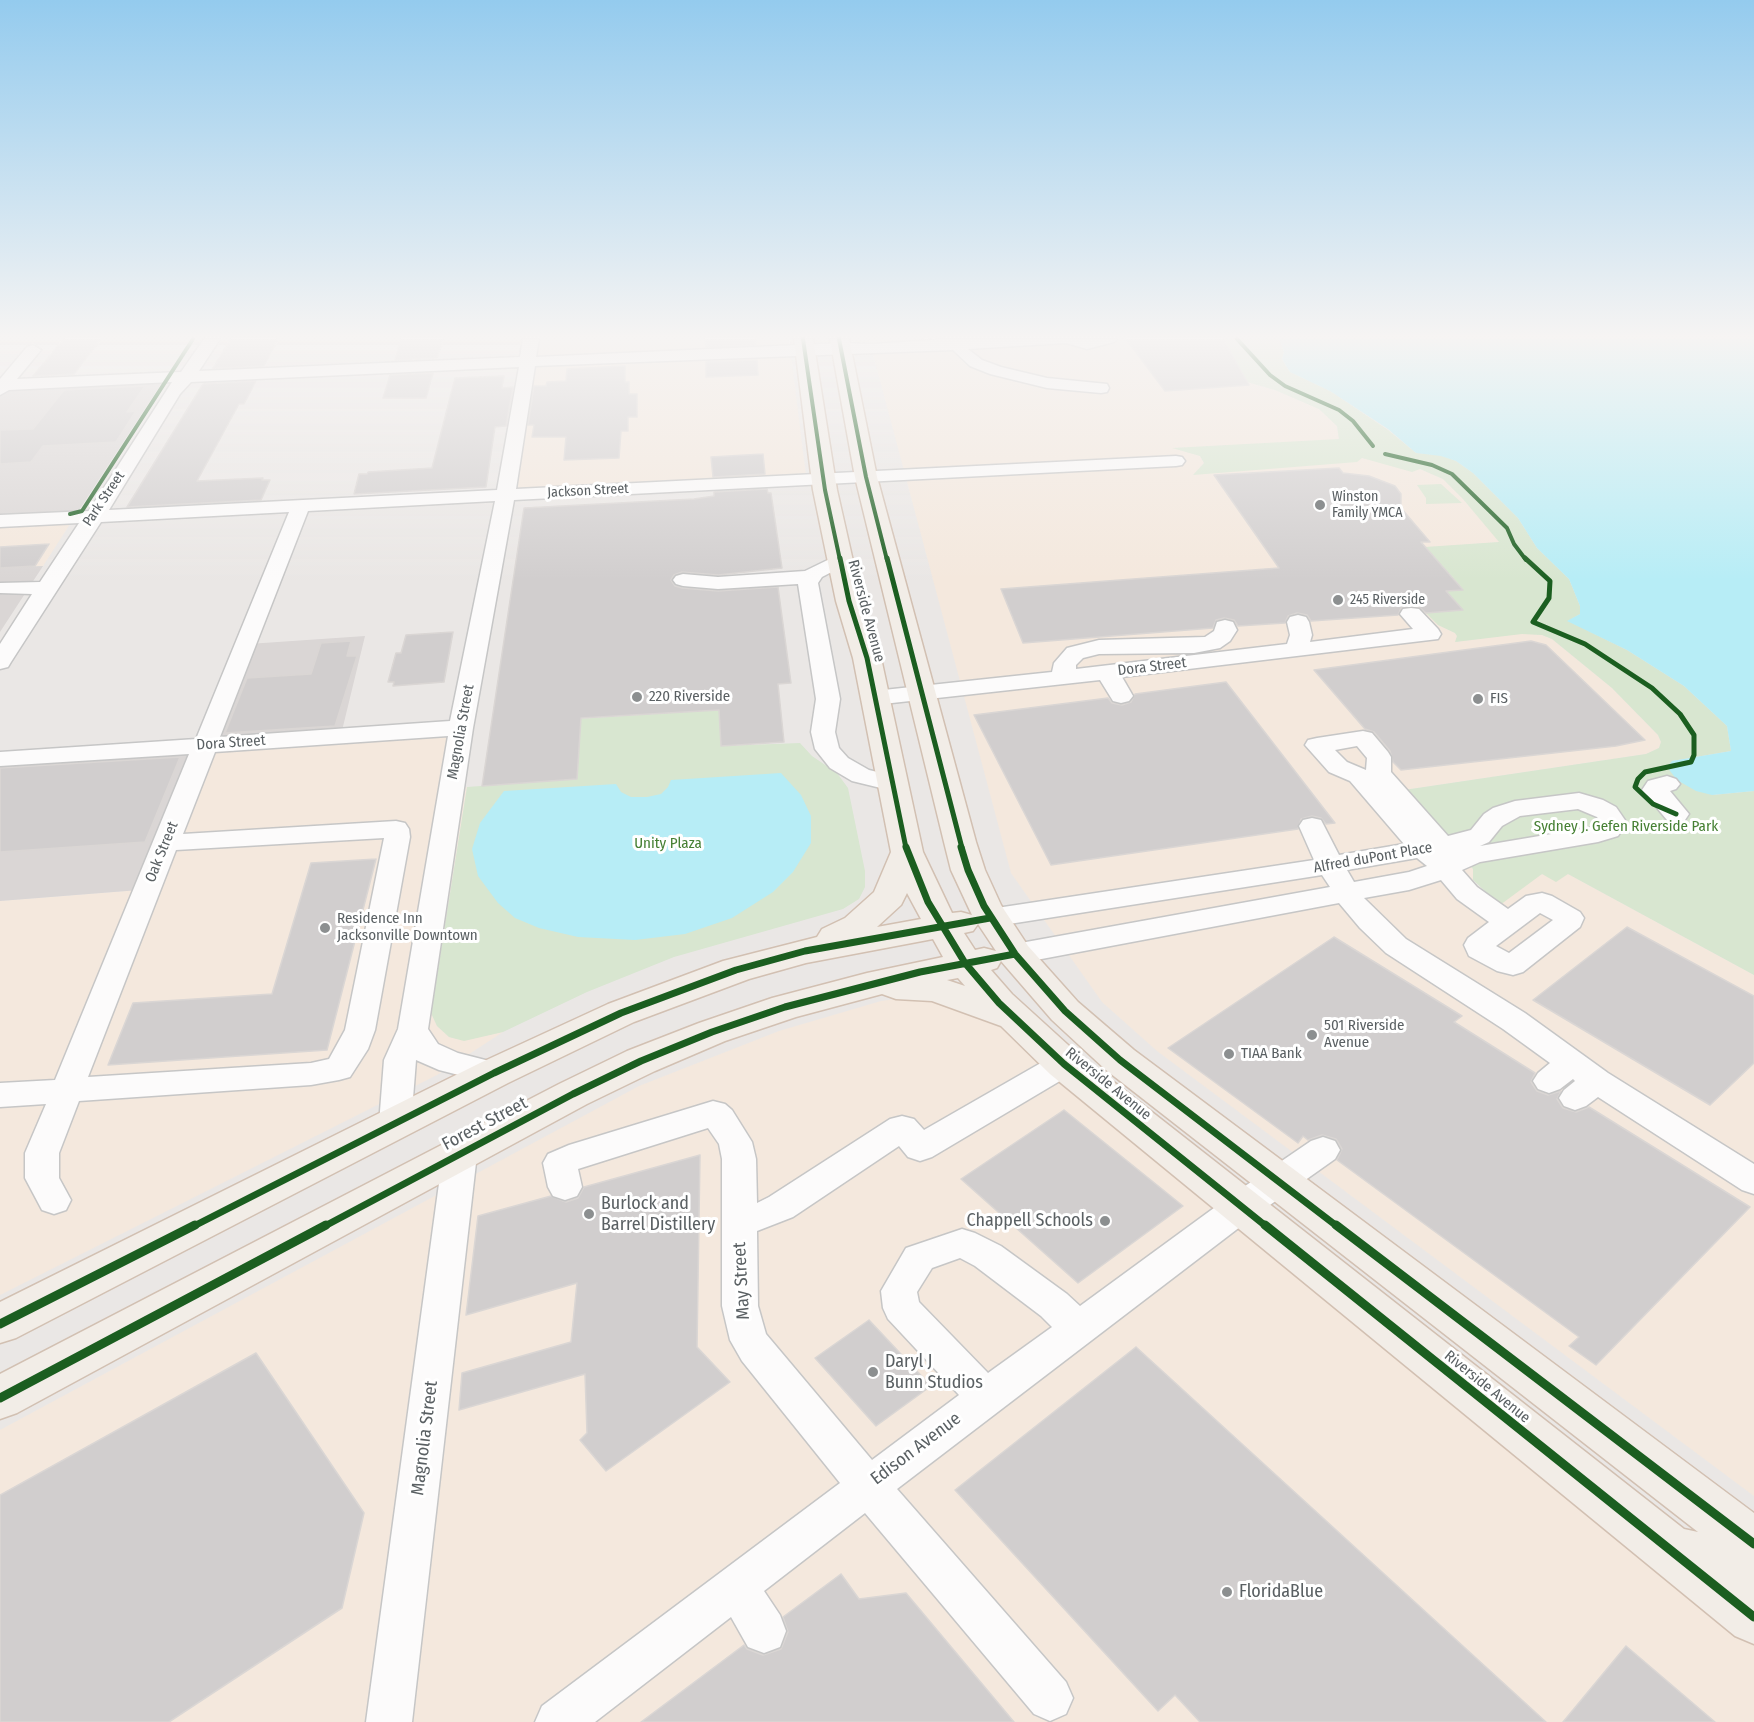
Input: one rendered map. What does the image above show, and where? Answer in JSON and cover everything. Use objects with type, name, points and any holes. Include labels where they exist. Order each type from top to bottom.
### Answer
[{"type":"main road","name":"Riverside Avenue","points":[[814,419],[823,479],[840,560],[849,601],[867,658],[907,852],[925,896],[965,963],[1014,1018],[1064,1064],[1259,1194],[1754,1544]]},
{"type":"main road","name":"Riverside Avenue","points":[[855,419],[866,477],[968,870],[990,918],[1015,954],[1058,1005],[1259,1194],[1671,1550],[1754,1617]]},
{"type":"main road","points":[[805,951],[858,926],[873,914],[889,897],[907,852]]},
{"type":"main road","points":[[0,1324],[494,1073],[583,1030],[666,995],[736,970],[805,951],[990,918]]},
{"type":"main road","name":"Forest Street","points":[[0,1398],[596,1082],[672,1048],[761,1014],[867,985],[1015,954]]},
{"type":"main road","points":[[867,985],[935,989],[1014,1018]]},
{"type":"main road","points":[[1671,1550],[1754,1571]]},
{"type":"street","name":"Park Street","points":[[0,662],[155,419]]},
{"type":"street","name":"Magnolia Street","points":[[395,1124],[400,1060],[413,1029],[461,728],[518,419]]},
{"type":"street","name":"Jackson Street","points":[[0,521],[1176,461]]},
{"type":"street","name":"Oak Street","points":[[54,1200],[42,1178],[42,1153],[301,505]]},
{"type":"street","points":[[37,519],[29,532],[32,534],[82,532]]},
{"type":"street","points":[[840,560],[812,577],[808,583],[828,699],[823,732],[827,749],[839,764],[861,776],[893,783]]},
{"type":"street","points":[[683,580],[718,583],[812,577]]},
{"type":"street","points":[[2,588],[47,588]]},
{"type":"street","name":"Dora Street","points":[[874,698],[1108,673],[1430,634],[1411,614]]},
{"type":"street","points":[[1296,650],[1301,635],[1298,622]]},
{"type":"street","points":[[1063,678],[1065,663],[1075,653],[1099,647],[1194,646],[1212,643],[1222,636],[1225,627]]},
{"type":"street","points":[[1108,673],[1121,696]]},
{"type":"street","name":"Dora Street","points":[[0,759],[461,728]]},
{"type":"street","points":[[1368,774],[1472,897],[1509,922]]},
{"type":"street","points":[[1667,784],[1657,786],[1655,790],[1676,814]]},
{"type":"street","points":[[1579,801],[1594,805],[1606,812],[1614,823],[1609,830],[1598,834],[1474,855],[1436,853],[1476,838],[1493,820],[1508,811],[1579,801]]},
{"type":"street","points":[[1312,826],[1330,865],[1346,892],[1361,913],[1396,946],[1506,1016],[1573,1081],[1750,1173]]},
{"type":"street","points":[[0,1095],[311,1074],[339,1069],[352,1049],[360,1030],[397,837],[396,829],[165,843]]},
{"type":"street","name":"Alfred duPont Place","points":[[990,918],[1330,865],[1436,853]]},
{"type":"street","name":"Alfred duPont Place","points":[[1015,954],[1419,879],[1436,853]]},
{"type":"street","points":[[413,1029],[427,1052],[450,1062],[494,1073]]},
{"type":"street","points":[[739,1220],[758,1217],[781,1207],[902,1128],[920,1148],[1064,1064]]},
{"type":"street","name":"May Street","points":[[565,1187],[560,1163],[581,1154],[713,1113],[731,1133],[737,1150],[740,1306],[749,1340],[867,1485],[1050,1698]]},
{"type":"street","name":"Edison Avenue","points":[[558,1722],[986,1396],[1259,1194],[1323,1150]]},
{"type":"street","name":"Magnolia Street","points":[[389,1722],[460,1154]]},
{"type":"street","points":[[986,1396],[901,1308],[898,1291],[919,1258],[962,1243],[988,1256],[1054,1305],[1078,1329]]},
{"type":"street","points":[[736,1586],[764,1630]]},
{"type":"shaded area","points":[[0,419],[138,419],[72,521],[0,525]]},
{"type":"shaded area","points":[[510,419],[799,419],[806,476],[497,493]]},
{"type":"shaded area","points":[[890,419],[1330,419],[1337,426],[1339,440],[1174,448],[1200,456],[1204,463],[1194,474],[1362,458],[1420,469],[1443,479],[1500,542],[1410,549],[1449,573],[1463,590],[1463,610],[1427,613],[1438,625],[1455,633],[1456,642],[1522,633],[1542,635],[1552,639],[1612,688],[1658,735],[1661,742],[1659,748],[1646,754],[1404,790],[1473,869],[1473,881],[1490,897],[1543,874],[1568,874],[1754,975],[1754,1496],[1157,1051],[1102,1002],[1011,873]]},
{"type":"shaded area","points":[[72,521],[43,566],[0,568],[0,525]]},
{"type":"shaded area","points":[[43,566],[0,632],[0,568]]},
{"type":"shaded area","points":[[365,636],[339,743],[192,753],[234,645]]},
{"type":"shaded area","points":[[451,736],[443,788],[467,787],[431,1013],[437,1026],[449,1037],[464,1040],[503,1032],[437,1075],[0,1295],[0,901],[139,890],[192,753]]},
{"type":"shaded area","points":[[192,753],[139,890],[0,901],[0,765]]},
{"type":"shaded area","points":[[918,996],[994,1018],[1075,1095],[1754,1644],[1754,1722],[0,1722],[0,1430],[639,1086],[779,1031],[881,1001]]},
{"type":"green space","name":"Sydney J. Gefen Riverside Park","points":[[1330,419],[1372,419],[1416,453],[1441,455],[1456,461],[1473,473],[1518,518],[1537,548],[1569,579],[1580,606],[1580,614],[1568,621],[1627,650],[1684,686],[1727,726],[1731,751],[1672,761],[1712,795],[1754,791],[1754,975],[1568,874],[1556,882],[1542,874],[1500,905],[1473,880],[1473,869],[1404,790],[1646,754],[1659,748],[1661,742],[1658,735],[1612,688],[1552,639],[1542,635],[1522,634],[1455,642],[1457,636],[1455,633],[1438,625],[1426,613],[1462,610],[1446,591],[1463,589],[1449,573],[1432,575],[1410,548],[1499,542],[1443,479],[1420,469],[1412,472],[1362,458],[1357,462],[1193,475],[1204,463],[1200,456],[1172,448],[1339,439],[1337,426]]},
{"type":"green space","points":[[1441,484],[1462,503],[1426,504],[1426,498],[1417,485]]},
{"type":"green space","name":"Unity Plaza","points":[[719,710],[721,746],[800,743],[812,756],[837,773],[848,788],[865,871],[865,887],[859,899],[843,909],[674,957],[587,992],[503,1032],[464,1041],[449,1037],[437,1026],[431,1013],[467,787],[577,779],[579,746],[561,720]]},
{"type":"water","points":[[1373,419],[1754,419],[1754,791],[1712,795],[1696,791],[1677,780],[1667,767],[1672,761],[1731,751],[1727,726],[1684,686],[1627,650],[1567,621],[1580,614],[1580,606],[1569,579],[1537,548],[1518,518],[1473,473],[1456,461],[1441,456],[1416,453]]},
{"type":"water","points":[[781,773],[801,795],[811,816],[811,843],[793,872],[773,892],[732,918],[685,934],[635,940],[578,937],[539,928],[515,918],[498,903],[478,876],[472,849],[480,823],[504,791],[616,784],[621,792],[631,797],[647,797],[661,794],[671,780]]},
{"type":"building","points":[[41,419],[131,419],[116,442],[43,446],[31,462],[0,464],[0,430],[33,429]]},
{"type":"building","points":[[181,419],[231,419],[197,481],[263,478],[262,480],[270,480],[261,500],[127,507]]},
{"type":"building","points":[[444,419],[507,419],[506,426],[495,427],[486,487],[354,494],[359,474],[432,468]]},
{"type":"building","points":[[529,419],[628,419],[628,431],[621,431],[619,458],[564,460],[566,437],[532,437],[534,425],[528,425]]},
{"type":"building","points":[[763,454],[765,474],[713,477],[711,457]]},
{"type":"building","points":[[1339,468],[1343,473],[1369,476],[1395,486],[1401,494],[1401,508],[1430,542],[1421,542],[1463,590],[1446,591],[1463,610],[1426,613],[1419,607],[1411,606],[1401,608],[1398,615],[1311,621],[1307,615],[1297,613],[1288,616],[1285,623],[1238,626],[1234,620],[1224,618],[1216,620],[1213,628],[1023,643],[1001,589],[1279,568],[1214,475]]},
{"type":"building","name":"220 Riverside","points":[[767,489],[768,493],[771,493],[782,568],[718,575],[682,572],[674,575],[671,580],[675,586],[682,588],[718,591],[778,587],[791,683],[778,684],[784,742],[721,746],[719,710],[581,718],[577,779],[482,786],[524,508],[694,499],[714,496],[714,492]]},
{"type":"building","points":[[49,544],[35,566],[0,568],[0,547]]},
{"type":"building","points":[[453,632],[444,682],[393,686],[394,682],[388,682],[396,653],[401,653],[406,635]]},
{"type":"building","points":[[351,641],[347,656],[357,656],[335,726],[225,733],[247,678],[311,674],[321,643]]},
{"type":"building","points":[[1531,641],[1546,645],[1645,740],[1616,746],[1401,770],[1393,762],[1390,751],[1374,732],[1365,729],[1314,670]]},
{"type":"building","points":[[1226,682],[1335,823],[1326,824],[1321,818],[1312,816],[1301,819],[1298,829],[1051,865],[974,715],[1108,698],[1112,703],[1122,705],[1131,702],[1135,694]]},
{"type":"building","points":[[180,757],[145,842],[0,852],[0,768]]},
{"type":"building","name":"Residence Inn Jacksonville Downtown","points":[[376,859],[327,1050],[108,1065],[133,1003],[272,994],[311,863]]},
{"type":"building","points":[[1627,927],[1754,996],[1754,1063],[1710,1105],[1533,1000]]},
{"type":"building","points":[[1334,937],[1462,1016],[1454,1022],[1535,1073],[1531,1082],[1537,1091],[1548,1095],[1561,1091],[1557,1099],[1563,1108],[1576,1112],[1589,1107],[1750,1207],[1596,1365],[1569,1346],[1579,1337],[1337,1160],[1342,1149],[1336,1139],[1322,1135],[1308,1140],[1303,1136],[1298,1143],[1168,1048]]},
{"type":"building","points":[[1064,1110],[1183,1206],[1078,1283],[961,1179]]},
{"type":"building","points":[[700,1155],[697,1347],[730,1382],[606,1471],[580,1440],[587,1433],[585,1374],[459,1410],[462,1373],[571,1342],[577,1283],[466,1315],[478,1216],[551,1196],[566,1202],[578,1198],[584,1187]]},
{"type":"building","name":"Daryl J Bunn Studios","points":[[869,1320],[931,1386],[876,1426],[815,1358]]},
{"type":"building","name":"FloridaBlue","points":[[1136,1347],[1546,1722],[1200,1722],[1175,1695],[1158,1711],[955,1490]]},
{"type":"building","points":[[256,1353],[364,1513],[342,1608],[169,1722],[0,1722],[0,1495]]},
{"type":"building","points":[[841,1574],[859,1599],[906,1593],[1014,1722],[641,1722],[744,1645],[747,1649],[763,1655],[781,1649],[788,1632],[783,1617]]},
{"type":"building","points":[[1626,1646],[1715,1722],[1563,1722]]},
{"type":"cycle path","points":[[70,514],[82,511],[141,419]]},
{"type":"cycle path","points":[[815,419],[825,490],[849,601],[867,658],[907,852],[928,902],[965,963],[999,1003],[1064,1064],[1754,1617]]},
{"type":"cycle path","points":[[855,419],[866,477],[968,870],[984,906],[1015,954],[1065,1011],[1120,1060],[1754,1544]]},
{"type":"cycle path","points":[[1351,419],[1373,446]]},
{"type":"cycle path","points":[[1385,454],[1432,465],[1452,474],[1468,488],[1507,528],[1514,544],[1526,560],[1550,581],[1549,598],[1533,622],[1585,644],[1613,661],[1652,688],[1680,714],[1694,735],[1694,755],[1691,762],[1645,772],[1638,779],[1635,787],[1653,804],[1676,814]]},
{"type":"cycle path","points":[[0,1324],[494,1073],[621,1013],[736,970],[805,951],[990,918]]},
{"type":"cycle path","points":[[0,1398],[573,1094],[641,1061],[712,1032],[785,1007],[920,972],[1015,954]]},
{"type":"place","name":"Winston Family YMCA","points":[[1320,505]]},
{"type":"place","name":"245 Riverside","points":[[1338,600]]},
{"type":"place","name":"220 Riverside","points":[[637,697]]},
{"type":"place","name":"FIS","points":[[1478,699]]},
{"type":"place","name":"Residence Inn Jacksonville Downtown","points":[[325,928]]},
{"type":"place","name":"501 Riverside Avenue","points":[[1312,1035]]},
{"type":"place","name":"TIAA Bank","points":[[1229,1054]]},
{"type":"place","name":"Burlock and Barrel Distillery","points":[[589,1214]]},
{"type":"place","name":"Chappell Schools","points":[[1105,1221]]},
{"type":"place","name":"Daryl J Bunn Studios","points":[[873,1372]]},
{"type":"place","name":"FloridaBlue","points":[[1227,1592]]}]
